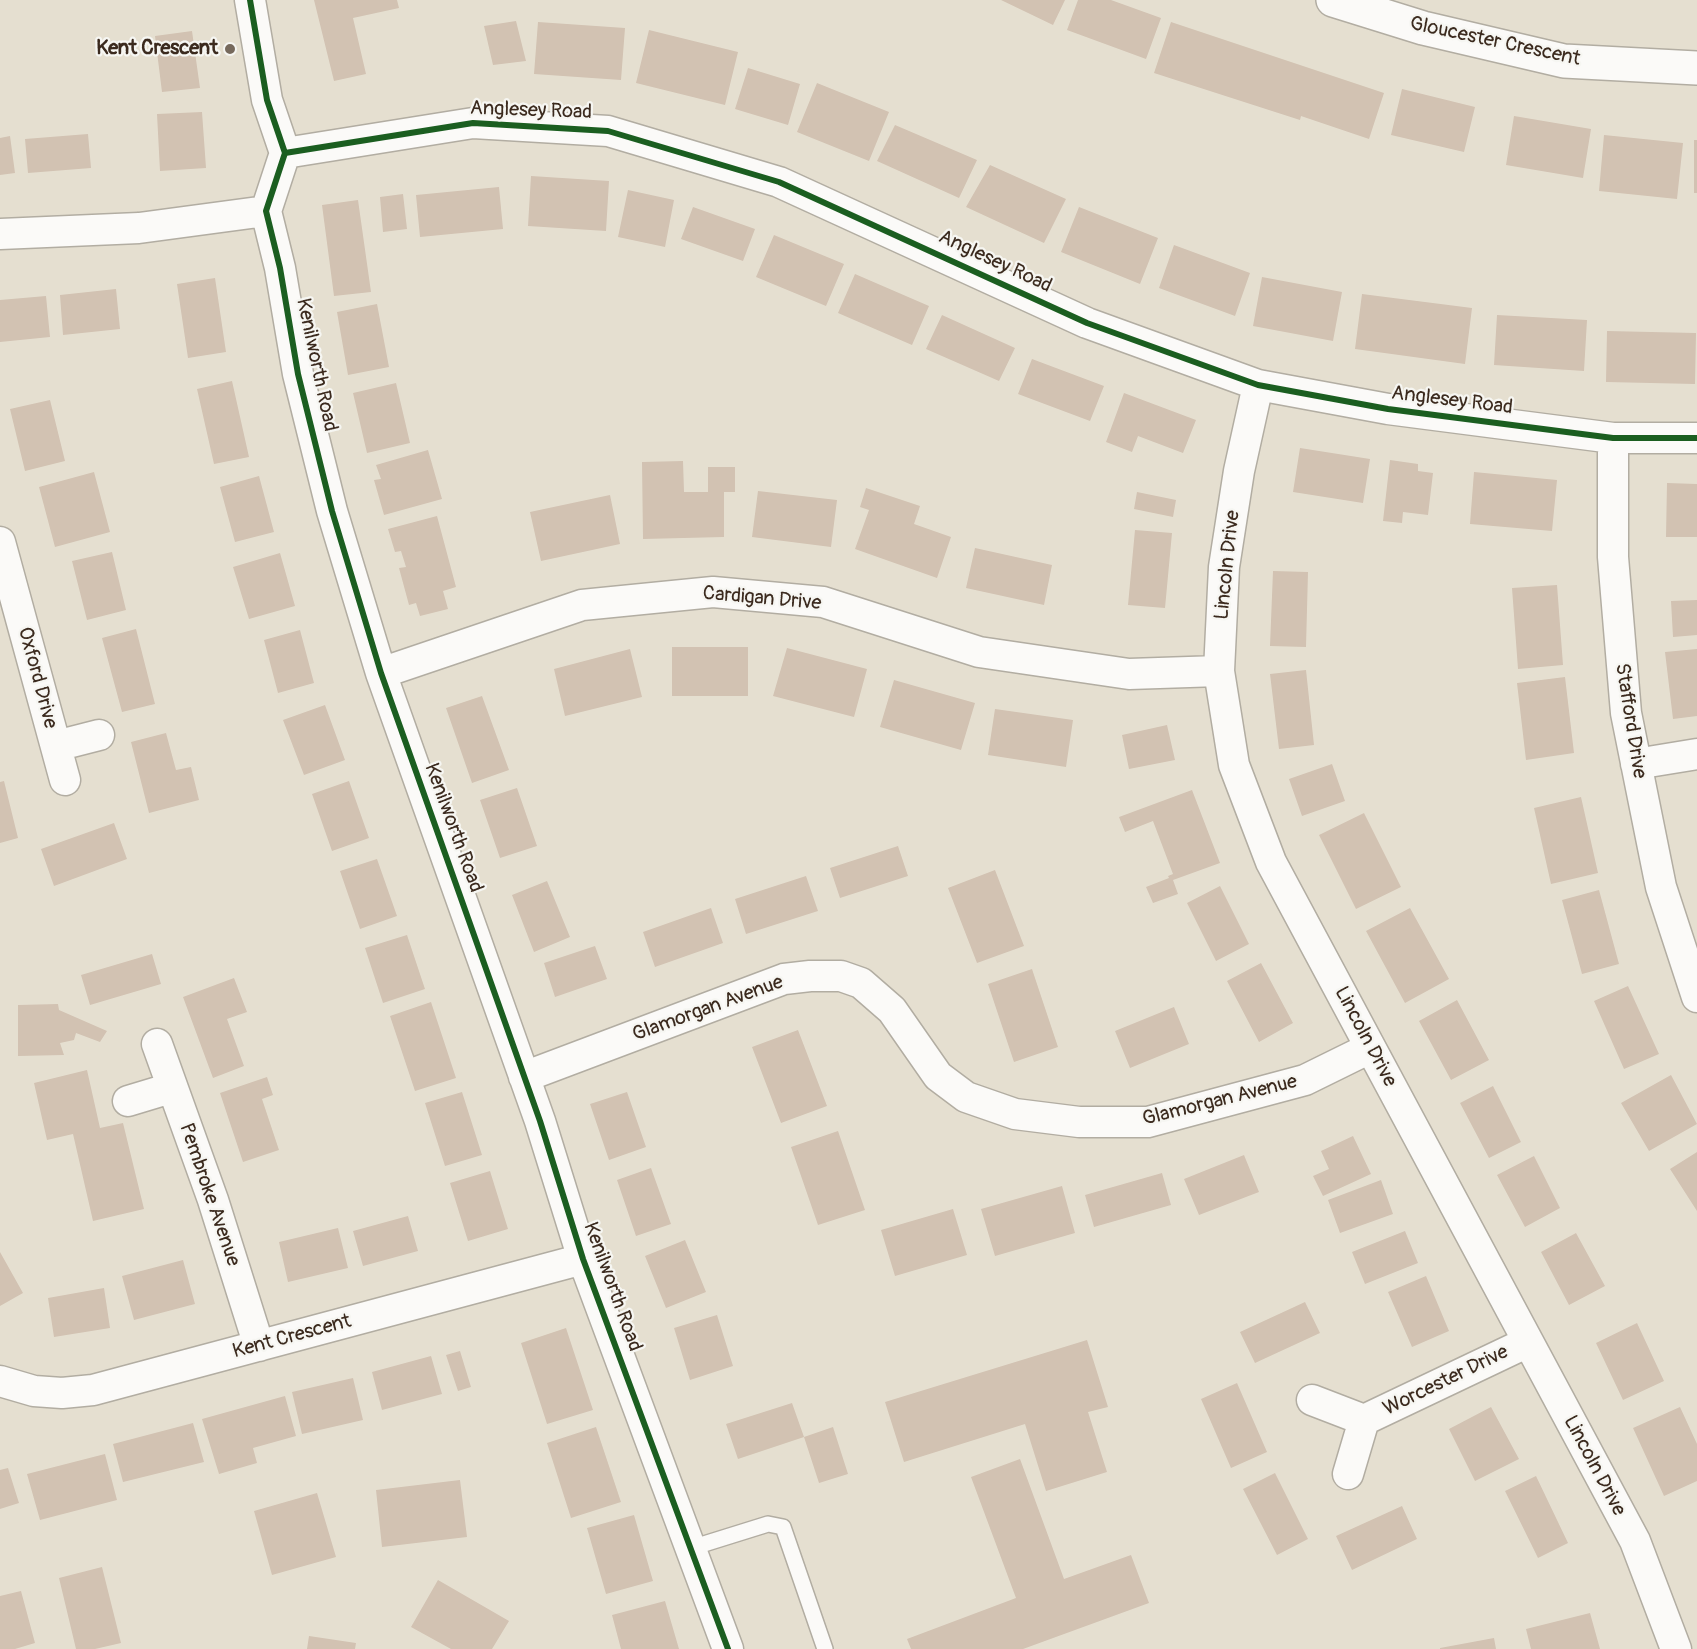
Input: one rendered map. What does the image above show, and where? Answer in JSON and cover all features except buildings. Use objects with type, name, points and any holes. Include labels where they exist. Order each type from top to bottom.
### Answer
[{"type":"street","points":[[0,234],[139,228],[266,211],[285,153],[267,100],[250,0]]},
{"type":"street","name":"Gloucester Crescent","points":[[1333,0],[1423,28],[1564,61],[1697,68]]},
{"type":"street","name":"Anglesey Road","points":[[285,153],[473,123],[608,131],[779,182],[1087,322],[1258,385],[1388,409],[1613,438],[1697,438]]},
{"type":"street","name":"Kenilworth Road","points":[[266,211],[280,268],[298,374],[326,488],[381,674],[524,1077],[583,1259],[728,1649]]},
{"type":"street","name":"Lincoln Drive","points":[[1258,385],[1239,471],[1224,567],[1219,671],[1234,765],[1271,861],[1635,1541],[1676,1649]]},
{"type":"street","name":"Stafford Drive","points":[[1613,438],[1616,620],[1626,713],[1661,887],[1697,997]]},
{"type":"street","name":"Oxford Drive","points":[[0,542],[65,780]]},
{"type":"street","name":"Cardigan Drive","points":[[381,674],[582,605],[713,592],[823,602],[979,652],[1129,674],[1219,671]]},
{"type":"street","points":[[56,746],[99,735]]},
{"type":"street","points":[[1636,764],[1697,754]]},
{"type":"street","name":"Glamorgan Avenue","points":[[524,1077],[784,979],[810,976],[841,976],[861,983],[892,1010],[938,1076],[966,1097],[1015,1114],[1079,1122],[1148,1122],[1305,1080],[1370,1048]]},
{"type":"street","name":"Pembroke Avenue","points":[[157,1044],[213,1200],[260,1346]]},
{"type":"street","points":[[128,1101],[171,1088]]},
{"type":"street","name":"Kent Crescent","points":[[0,1381],[34,1391],[62,1393],[93,1390],[583,1259]]},
{"type":"street","name":"Worcester Drive","points":[[1311,1400],[1364,1420],[1528,1342]]},
{"type":"street","name":"Worcester Drive","points":[[1348,1474],[1364,1420]]},
{"type":"lane","points":[[692,1548],[768,1524],[783,1527],[825,1649]]},
{"type":"cycle path","points":[[250,0],[267,100],[285,153],[266,211],[280,268],[298,374],[332,511],[381,673],[540,1121],[583,1259],[728,1649]]},
{"type":"cycle path","points":[[285,153],[473,123],[608,131],[779,182],[1087,323],[1258,385],[1388,409],[1613,438],[1697,438]]},
{"type":"place","name":"Kent Crescent","points":[[230,49]]}]
